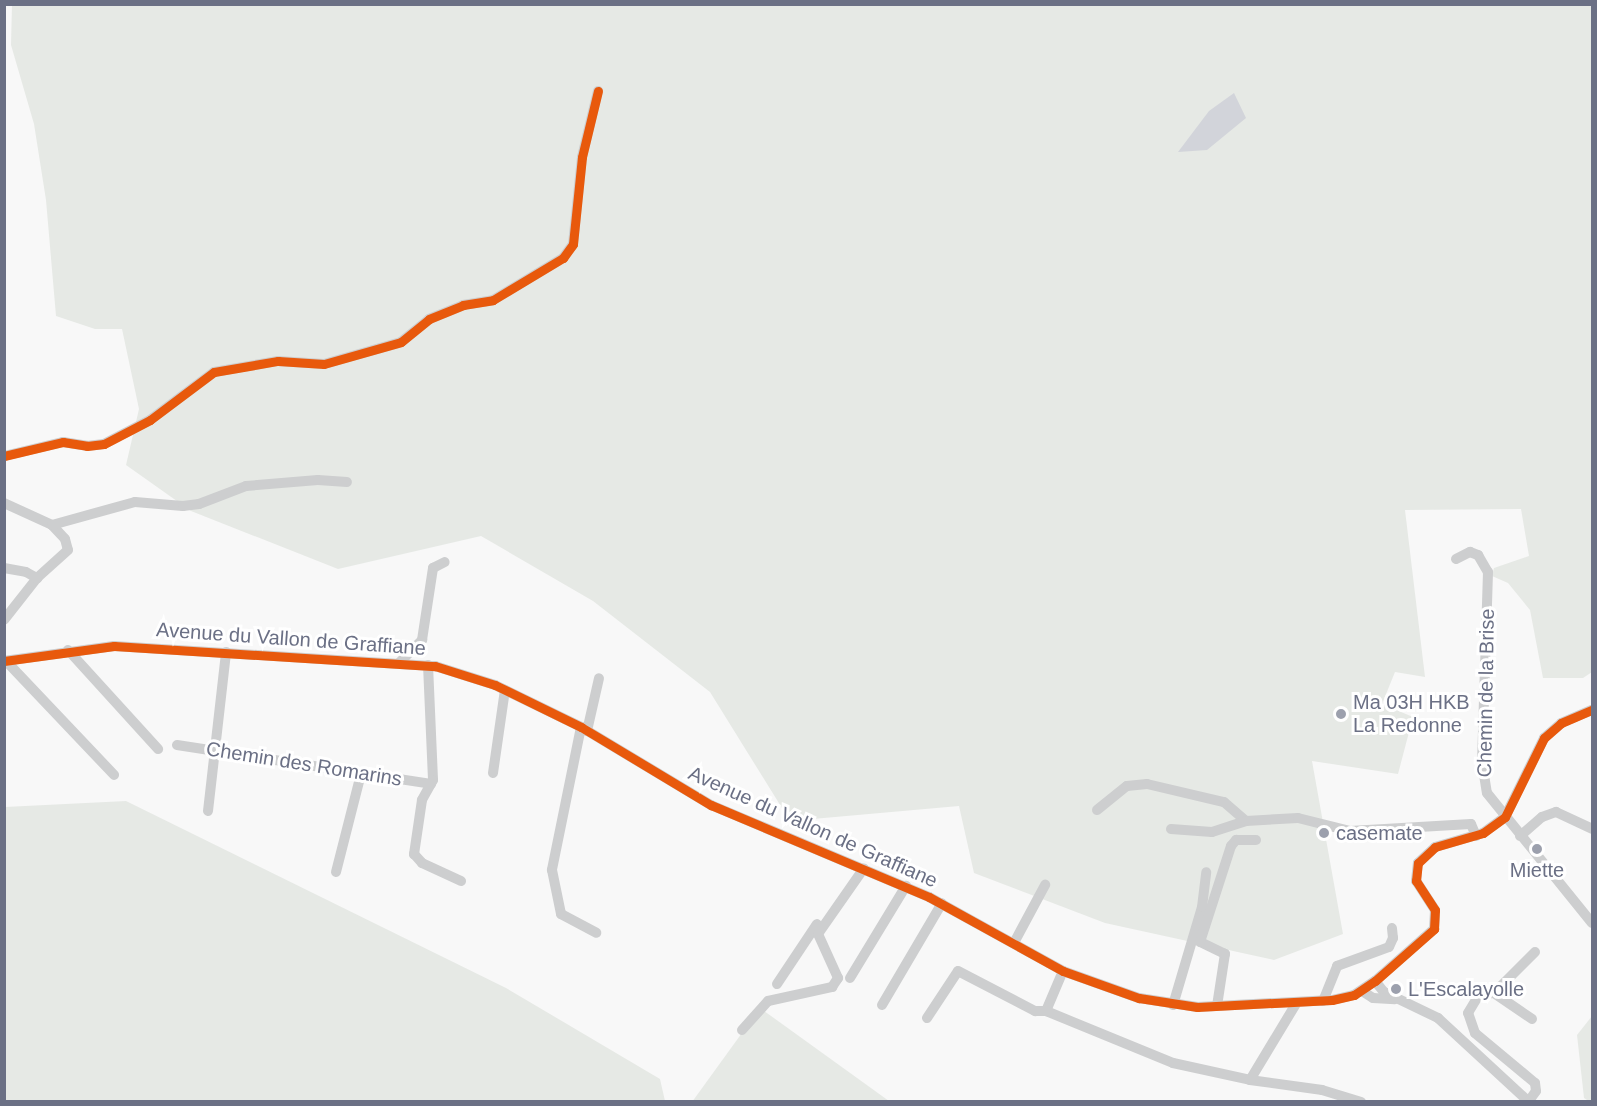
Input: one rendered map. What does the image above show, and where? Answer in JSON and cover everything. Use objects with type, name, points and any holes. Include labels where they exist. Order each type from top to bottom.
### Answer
[{"type":"street","points":[[4,456],[63,442],[87,446],[104,444],[150,420],[214,372],[278,361],[324,364],[401,342],[429,319],[463,305],[496,299],[563,258],[573,244],[582,157],[598,91]]},
{"type":"street","points":[[52,525],[135,502],[199,504],[246,486],[318,480],[346,482]]},
{"type":"street","points":[[4,503],[52,525],[65,538],[68,550],[37,578],[4,620]]},
{"type":"street","name":"Chemin de la Brise","points":[[1455,559],[1470,552],[1478,555],[1488,572],[1482,769],[1487,793],[1505,817]]},
{"type":"street","points":[[399,663],[422,640],[433,568],[445,562]]},
{"type":"street","points":[[4,568],[26,572],[37,578]]},
{"type":"street","name":"Avenue du Vallon de Graffiane","points":[[6,663],[68,650],[108,646],[428,665],[505,690],[584,729],[711,805],[906,886],[1014,941],[1063,971],[1120,992],[1173,1005],[1217,1006],[1323,1001],[1362,991],[1434,929],[1436,910],[1416,881],[1418,863],[1446,842],[1476,836]]},
{"type":"street","points":[[68,650],[158,749]]},
{"type":"street","points":[[208,811],[226,652]]},
{"type":"street","points":[[6,663],[114,775]]},
{"type":"street","name":"Chemin des Romarins","points":[[428,665],[431,784],[422,800],[414,854],[422,863],[461,881]]},
{"type":"street","points":[[596,933],[561,914],[552,870],[584,729],[599,678]]},
{"type":"street","points":[[493,773],[505,690]]},
{"type":"street","points":[[1171,829],[1212,832],[1246,820],[1298,818],[1350,831],[1471,824],[1476,836],[1505,817],[1544,738],[1561,723],[1593,710]]},
{"type":"street","name":"Chemin des Romarins","points":[[177,745],[216,749],[431,784]]},
{"type":"street","points":[[336,872],[361,774]]},
{"type":"street","points":[[1097,810],[1127,786],[1148,784],[1224,802],[1246,820]]},
{"type":"street","points":[[1520,836],[1542,817],[1556,812],[1593,830]]},
{"type":"street","points":[[1505,817],[1593,923]]},
{"type":"street","points":[[1217,1006],[1225,954],[1200,942],[1231,846],[1236,840],[1256,840]]},
{"type":"street","points":[[777,984],[861,867]]},
{"type":"street","points":[[742,1030],[768,1001],[832,987],[838,978],[818,934],[861,867]]},
{"type":"street","points":[[1173,1005],[1202,907],[1206,873]]},
{"type":"street","points":[[1014,941],[1045,885]]},
{"type":"street","points":[[850,978],[906,886]]},
{"type":"street","points":[[882,1005],[942,903]]},
{"type":"street","points":[[1323,1001],[1337,966],[1389,947],[1393,938],[1392,928]]},
{"type":"street","points":[[1375,981],[1384,992],[1438,1018],[1529,1101],[1536,1091],[1535,1083],[1475,1032],[1469,1020],[1474,1000],[1494,993],[1535,952]]},
{"type":"street","points":[[927,1018],[958,971],[1035,1011],[1046,1011],[1173,1063],[1250,1080],[1322,1090],[1361,1101]]},
{"type":"street","points":[[1046,1011],[1063,971]]},
{"type":"street","points":[[1362,991],[1373,998],[1401,999]]},
{"type":"street","points":[[1494,993],[1532,1019]]},
{"type":"street","points":[[1250,1080],[1297,1002]]},
{"type":"shaded area","points":[[12,4],[1592,5],[1592,672],[1583,678],[1543,678],[1530,610],[1508,583],[1492,576],[1494,568],[1529,556],[1521,509],[1405,510],[1425,677],[1395,672],[1382,704],[1413,717],[1398,774],[1312,761],[1343,934],[1274,960],[1105,923],[974,873],[959,806],[790,821],[710,692],[593,601],[481,536],[338,569],[191,511],[126,465],[139,409],[122,329],[95,329],[56,316],[46,200],[34,124],[11,45]]},
{"type":"shaded area","points":[[1234,93],[1246,118],[1207,150],[1178,152],[1209,111]]},
{"type":"shaded area","points":[[126,801],[506,988],[660,1079],[665,1101],[5,1101],[5,807]]},
{"type":"shaded area","points":[[760,1008],[889,1101],[692,1102]]},
{"type":"shaded area","points":[[1592,1016],[1592,1101],[1590,1102],[1584,1098],[1577,1035]]},
{"type":"cycle path","points":[[4,456],[63,442],[87,446],[104,444],[150,420],[214,372],[278,361],[324,364],[401,342],[429,319],[463,305],[493,300],[563,258],[573,244],[582,157],[598,91]]},
{"type":"cycle path","points":[[4,661],[114,646],[435,666],[495,685],[581,727],[711,805],[929,897],[1063,971],[1139,998],[1197,1007],[1332,1000],[1354,995],[1375,981],[1434,929],[1435,910],[1416,881],[1418,863],[1435,847],[1483,833],[1505,817],[1544,738],[1561,723],[1592,710]]},
{"type":"place","name":"Ma 03H HKB La Redonne","points":[[1341,714]]},
{"type":"place","name":"casemate","points":[[1324,833]]},
{"type":"place","name":"Miette","points":[[1537,849]]},
{"type":"place","name":"L'Escalayolle","points":[[1396,989]]}]
